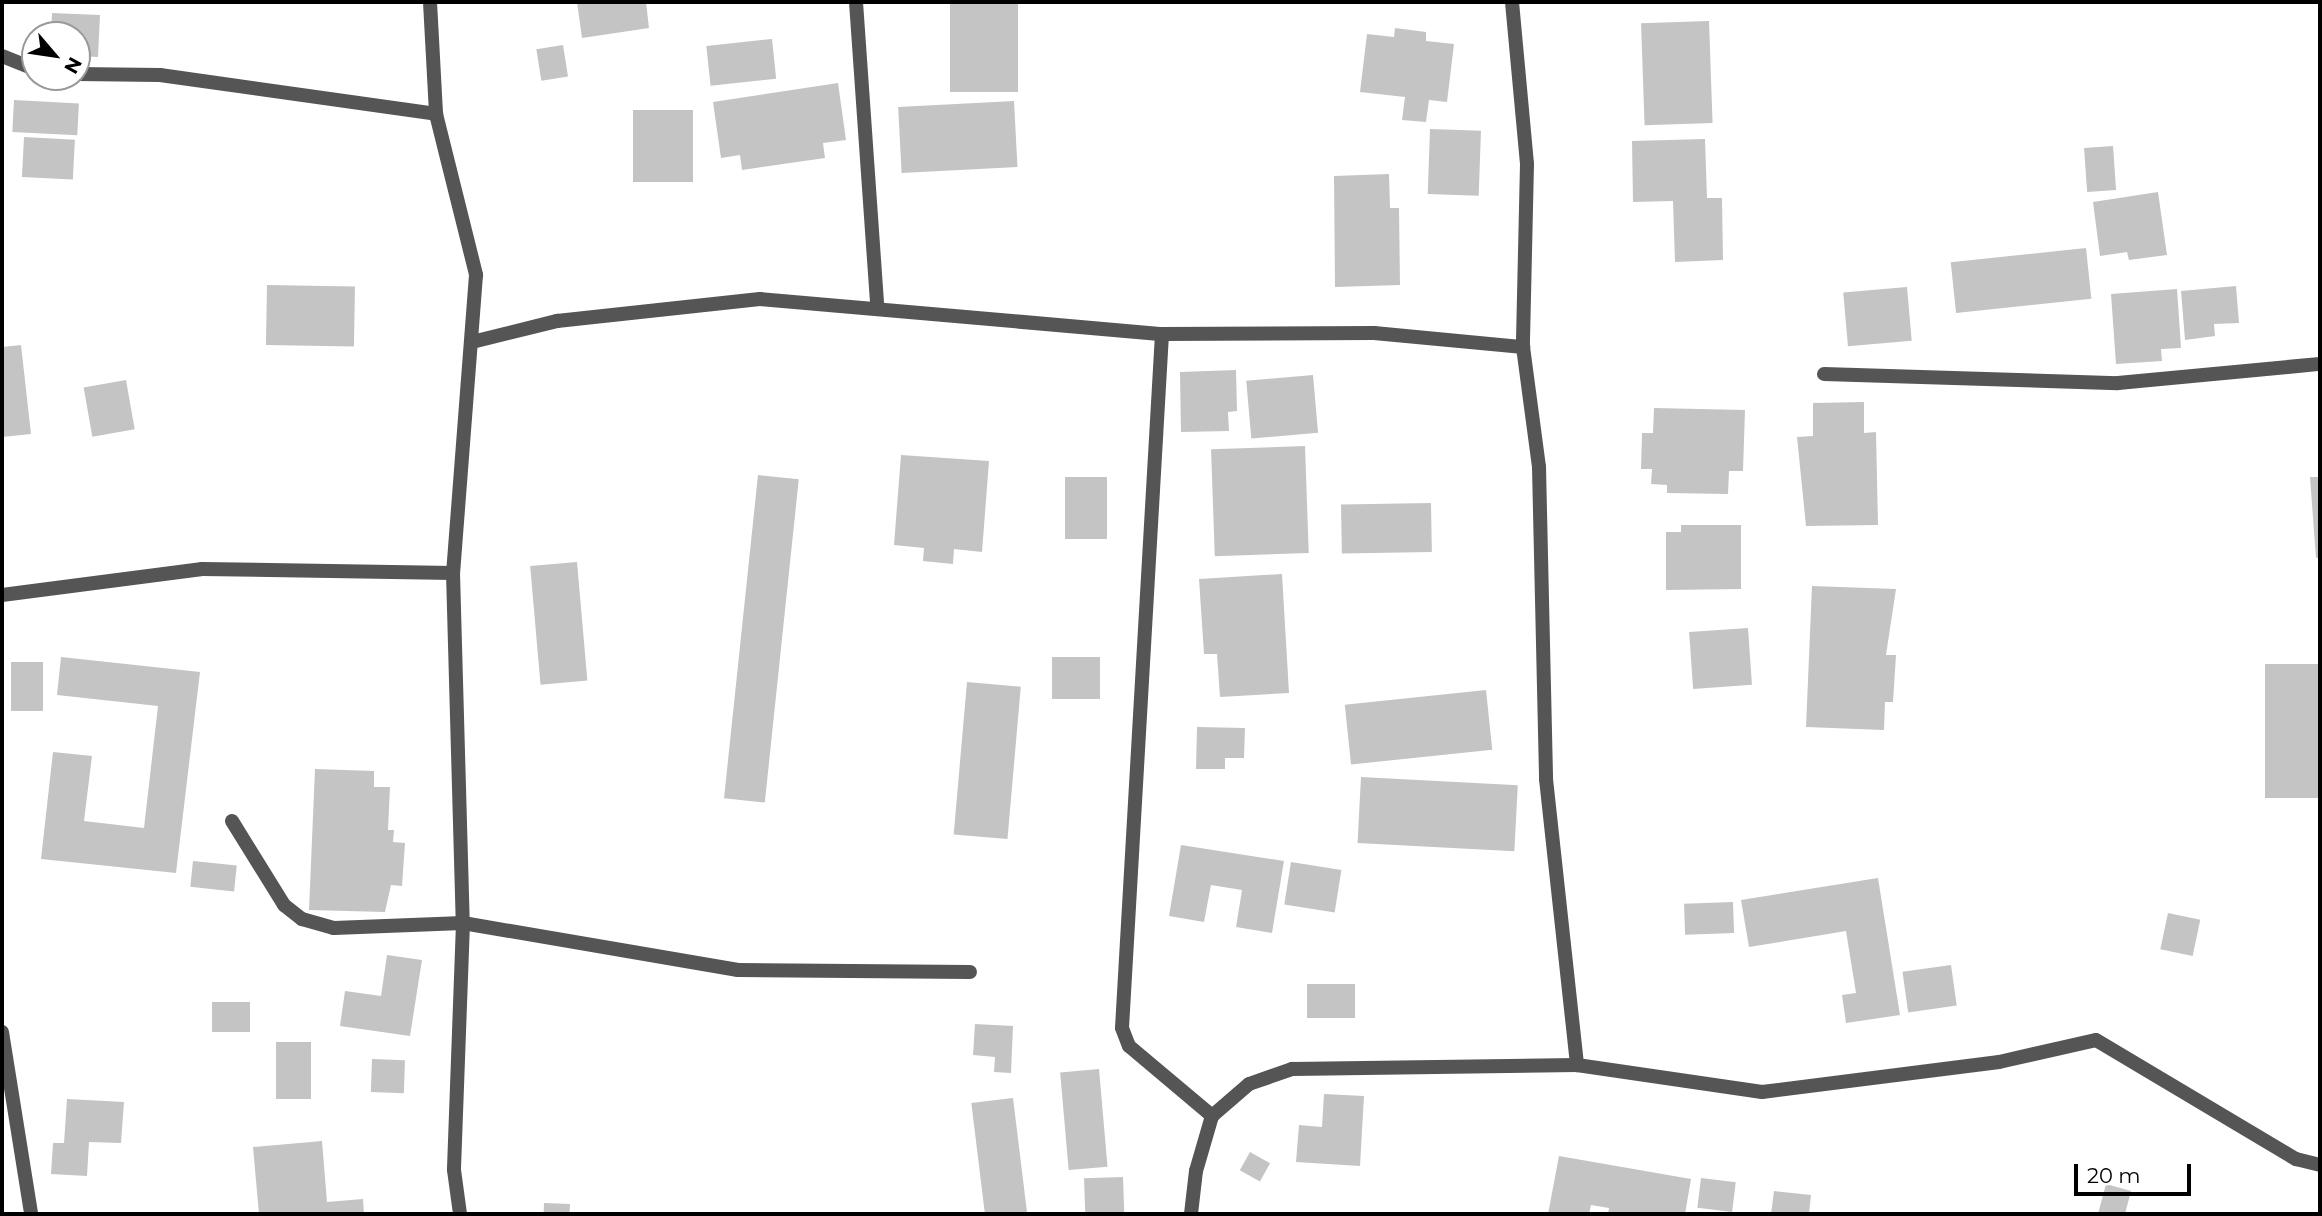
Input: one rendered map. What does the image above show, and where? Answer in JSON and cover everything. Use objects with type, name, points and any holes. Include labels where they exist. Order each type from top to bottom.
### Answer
[{"type":"street","points":[[430,2],[436,114],[476,275],[453,573],[463,923],[454,1170],[460,1214]]},
{"type":"street","points":[[856,2],[877,306]]},
{"type":"street","points":[[1512,2],[1527,164],[1523,347],[1539,467],[1546,779],[1577,1065]]},
{"type":"street","points":[[2,57],[21,64]]},
{"type":"street","points":[[91,74],[160,75],[436,114]]},
{"type":"street","points":[[472,342],[557,321],[760,299],[877,306],[1162,334],[1374,333],[1523,347]]},
{"type":"street","points":[[1162,334],[1122,1028],[1137,1054],[1212,1116]]},
{"type":"street","points":[[1824,374],[2118,383],[2320,364]]},
{"type":"street","points":[[2,595],[202,569],[453,573]]},
{"type":"street","points":[[232,821],[284,905],[302,919],[334,928],[463,923],[738,970],[970,972]]},
{"type":"street","points":[[2,1032],[31,1214]]},
{"type":"street","points":[[1191,1214],[1196,1171],[1212,1116],[1249,1084],[1292,1069],[1577,1065],[1762,1092],[1999,1062],[2096,1040],[2296,1159],[2320,1165]]},
{"type":"building","points":[[577,2],[646,2],[649,28],[582,38]]},
{"type":"building","points":[[950,2],[1018,2],[1018,92],[950,92]]},
{"type":"building","points":[[52,13],[100,15],[98,57],[91,57],[91,21],[52,21]]},
{"type":"building","points":[[1709,21],[1713,123],[1645,125],[1641,23]]},
{"type":"building","points":[[1395,28],[1426,32],[1426,41],[1454,44],[1447,102],[1429,100],[1426,122],[1402,120],[1405,97],[1360,92],[1367,34],[1394,37]]},
{"type":"building","points":[[772,39],[776,79],[711,86],[706,46]]},
{"type":"building","points":[[563,45],[568,77],[541,81],[536,49]]},
{"type":"building","points":[[838,83],[846,140],[823,143],[825,158],[742,170],[740,155],[721,158],[713,102]]},
{"type":"building","points":[[14,100],[79,103],[77,135],[12,132]]},
{"type":"building","points":[[1014,101],[1017,167],[902,173],[898,107]]},
{"type":"building","points":[[633,110],[693,110],[693,182],[633,182]]},
{"type":"building","points":[[1430,129],[1481,131],[1479,196],[1428,194]]},
{"type":"building","points":[[24,137],[75,140],[73,180],[22,177]]},
{"type":"building","points":[[1705,139],[1707,198],[1722,198],[1723,260],[1675,262],[1673,201],[1633,202],[1632,141]]},
{"type":"building","points":[[2113,146],[2116,190],[2087,192],[2084,148]]},
{"type":"building","points":[[1389,174],[1390,208],[1399,208],[1400,285],[1335,287],[1334,176]]},
{"type":"building","points":[[2158,192],[2167,255],[2129,260],[2127,252],[2100,256],[2093,202]]},
{"type":"building","points":[[2086,248],[2091,299],[1956,313],[1951,262]]},
{"type":"building","points":[[267,285],[355,287],[354,347],[266,345]]},
{"type":"building","points":[[2236,286],[2239,323],[2214,324],[2215,336],[2185,340],[2181,291]]},
{"type":"building","points":[[1907,287],[1912,341],[1848,346],[1843,293]]},
{"type":"building","points":[[2177,289],[2181,348],[2161,349],[2162,361],[2116,364],[2111,294]]},
{"type":"building","points":[[21,345],[31,434],[2,437],[2,347]]},
{"type":"building","points":[[1236,370],[1237,411],[1228,412],[1229,431],[1181,432],[1180,372]]},
{"type":"building","points":[[1313,375],[1318,433],[1251,439],[1246,381]]},
{"type":"building","points":[[126,380],[135,429],[92,437],[84,387]]},
{"type":"building","points":[[1864,402],[1864,433],[1876,432],[1878,525],[1806,526],[1797,437],[1813,436],[1813,403]]},
{"type":"building","points":[[1654,408],[1745,410],[1743,471],[1729,471],[1728,494],[1667,493],[1667,485],[1651,484],[1652,469],[1641,469],[1642,433],[1653,433]]},
{"type":"building","points":[[1305,446],[1309,553],[1215,556],[1211,449]]},
{"type":"building","points":[[901,455],[989,461],[982,552],[954,549],[953,564],[923,561],[924,548],[894,545]]},
{"type":"building","points":[[758,475],[799,479],[765,803],[724,798]]},
{"type":"building","points":[[1065,477],[1107,477],[1107,539],[1065,539]]},
{"type":"building","points":[[2310,477],[2320,477],[2320,557],[2316,558]]},
{"type":"building","points":[[1431,503],[1432,552],[1342,554],[1341,505]]},
{"type":"building","points":[[1681,525],[1741,525],[1741,589],[1666,590],[1666,532],[1681,532]]},
{"type":"building","points":[[577,562],[587,681],[541,685],[530,566]]},
{"type":"building","points":[[1282,574],[1289,693],[1220,697],[1217,654],[1204,654],[1199,579]]},
{"type":"building","points":[[1812,586],[1896,589],[1886,655],[1896,655],[1893,702],[1885,702],[1884,730],[1806,727]]},
{"type":"building","points":[[1748,628],[1752,685],[1693,689],[1689,632]]},
{"type":"building","points":[[61,657],[200,672],[176,873],[41,859],[53,752],[92,756],[84,821],[144,828],[158,706],[57,695]]},
{"type":"building","points":[[1052,657],[1100,657],[1100,699],[1052,699]]},
{"type":"building","points":[[11,662],[43,662],[43,711],[11,711]]},
{"type":"building","points":[[2265,664],[2320,664],[2320,798],[2265,798]]},
{"type":"building","points":[[967,682],[1021,687],[1007,839],[954,834]]},
{"type":"building","points":[[1486,690],[1492,750],[1351,765],[1345,705]]},
{"type":"building","points":[[1197,727],[1245,728],[1244,758],[1225,758],[1225,769],[1196,769]]},
{"type":"building","points":[[315,769],[374,771],[374,787],[390,787],[388,830],[394,830],[393,842],[405,843],[402,886],[391,885],[385,912],[309,910]]},
{"type":"building","points":[[1361,777],[1518,785],[1514,851],[1358,843]]},
{"type":"building","points":[[1181,845],[1284,861],[1272,933],[1236,927],[1242,890],[1211,885],[1204,922],[1169,916]]},
{"type":"building","points":[[193,861],[237,866],[234,891],[190,887]]},
{"type":"building","points":[[1291,862],[1341,870],[1335,912],[1284,904]]},
{"type":"building","points":[[1878,878],[1900,1015],[1846,1023],[1842,995],[1856,993],[1846,931],[1749,947],[1741,900]]},
{"type":"building","points":[[1733,902],[1734,933],[1685,935],[1684,904]]},
{"type":"building","points":[[2168,913],[2200,920],[2193,956],[2160,949]]},
{"type":"building","points":[[387,955],[422,960],[410,1036],[340,1026],[345,991],[381,996]]},
{"type":"building","points":[[1951,965],[1957,1006],[1908,1012],[1902,972]]},
{"type":"building","points":[[1307,984],[1355,984],[1355,1018],[1307,1018]]},
{"type":"building","points":[[212,1002],[250,1002],[250,1032],[212,1032]]},
{"type":"building","points":[[975,1024],[1013,1026],[1011,1073],[994,1072],[995,1057],[973,1055]]},
{"type":"building","points":[[276,1042],[311,1042],[311,1099],[276,1099]]},
{"type":"building","points":[[372,1059],[405,1060],[404,1093],[371,1092]]},
{"type":"building","points":[[1099,1069],[1108,1167],[1069,1170],[1060,1072]]},
{"type":"building","points":[[1324,1094],[1364,1096],[1360,1166],[1296,1162],[1299,1125],[1322,1127]]},
{"type":"building","points":[[1013,1098],[1027,1214],[985,1214],[971,1103]]},
{"type":"building","points":[[67,1099],[124,1102],[121,1143],[89,1142],[87,1176],[51,1174],[53,1143],[64,1143]]},
{"type":"building","points":[[322,1141],[327,1202],[363,1199],[364,1214],[259,1214],[253,1147]]},
{"type":"building","points":[[1250,1152],[1270,1163],[1260,1182],[1240,1170]]},
{"type":"building","points":[[1559,1156],[1691,1179],[1685,1214],[1608,1214],[1609,1208],[1591,1205],[1589,1214],[1548,1214]]},
{"type":"building","points":[[1123,1177],[1124,1214],[1085,1214],[1084,1178]]},
{"type":"building","points":[[1701,1178],[1736,1182],[1732,1212],[1697,1208]]},
{"type":"building","points":[[2106,1184],[2131,1191],[2125,1214],[2098,1214]]},
{"type":"building","points":[[1774,1191],[1811,1195],[1809,1214],[1771,1214]]},
{"type":"building","points":[[544,1203],[570,1204],[570,1214],[544,1214]]}]
